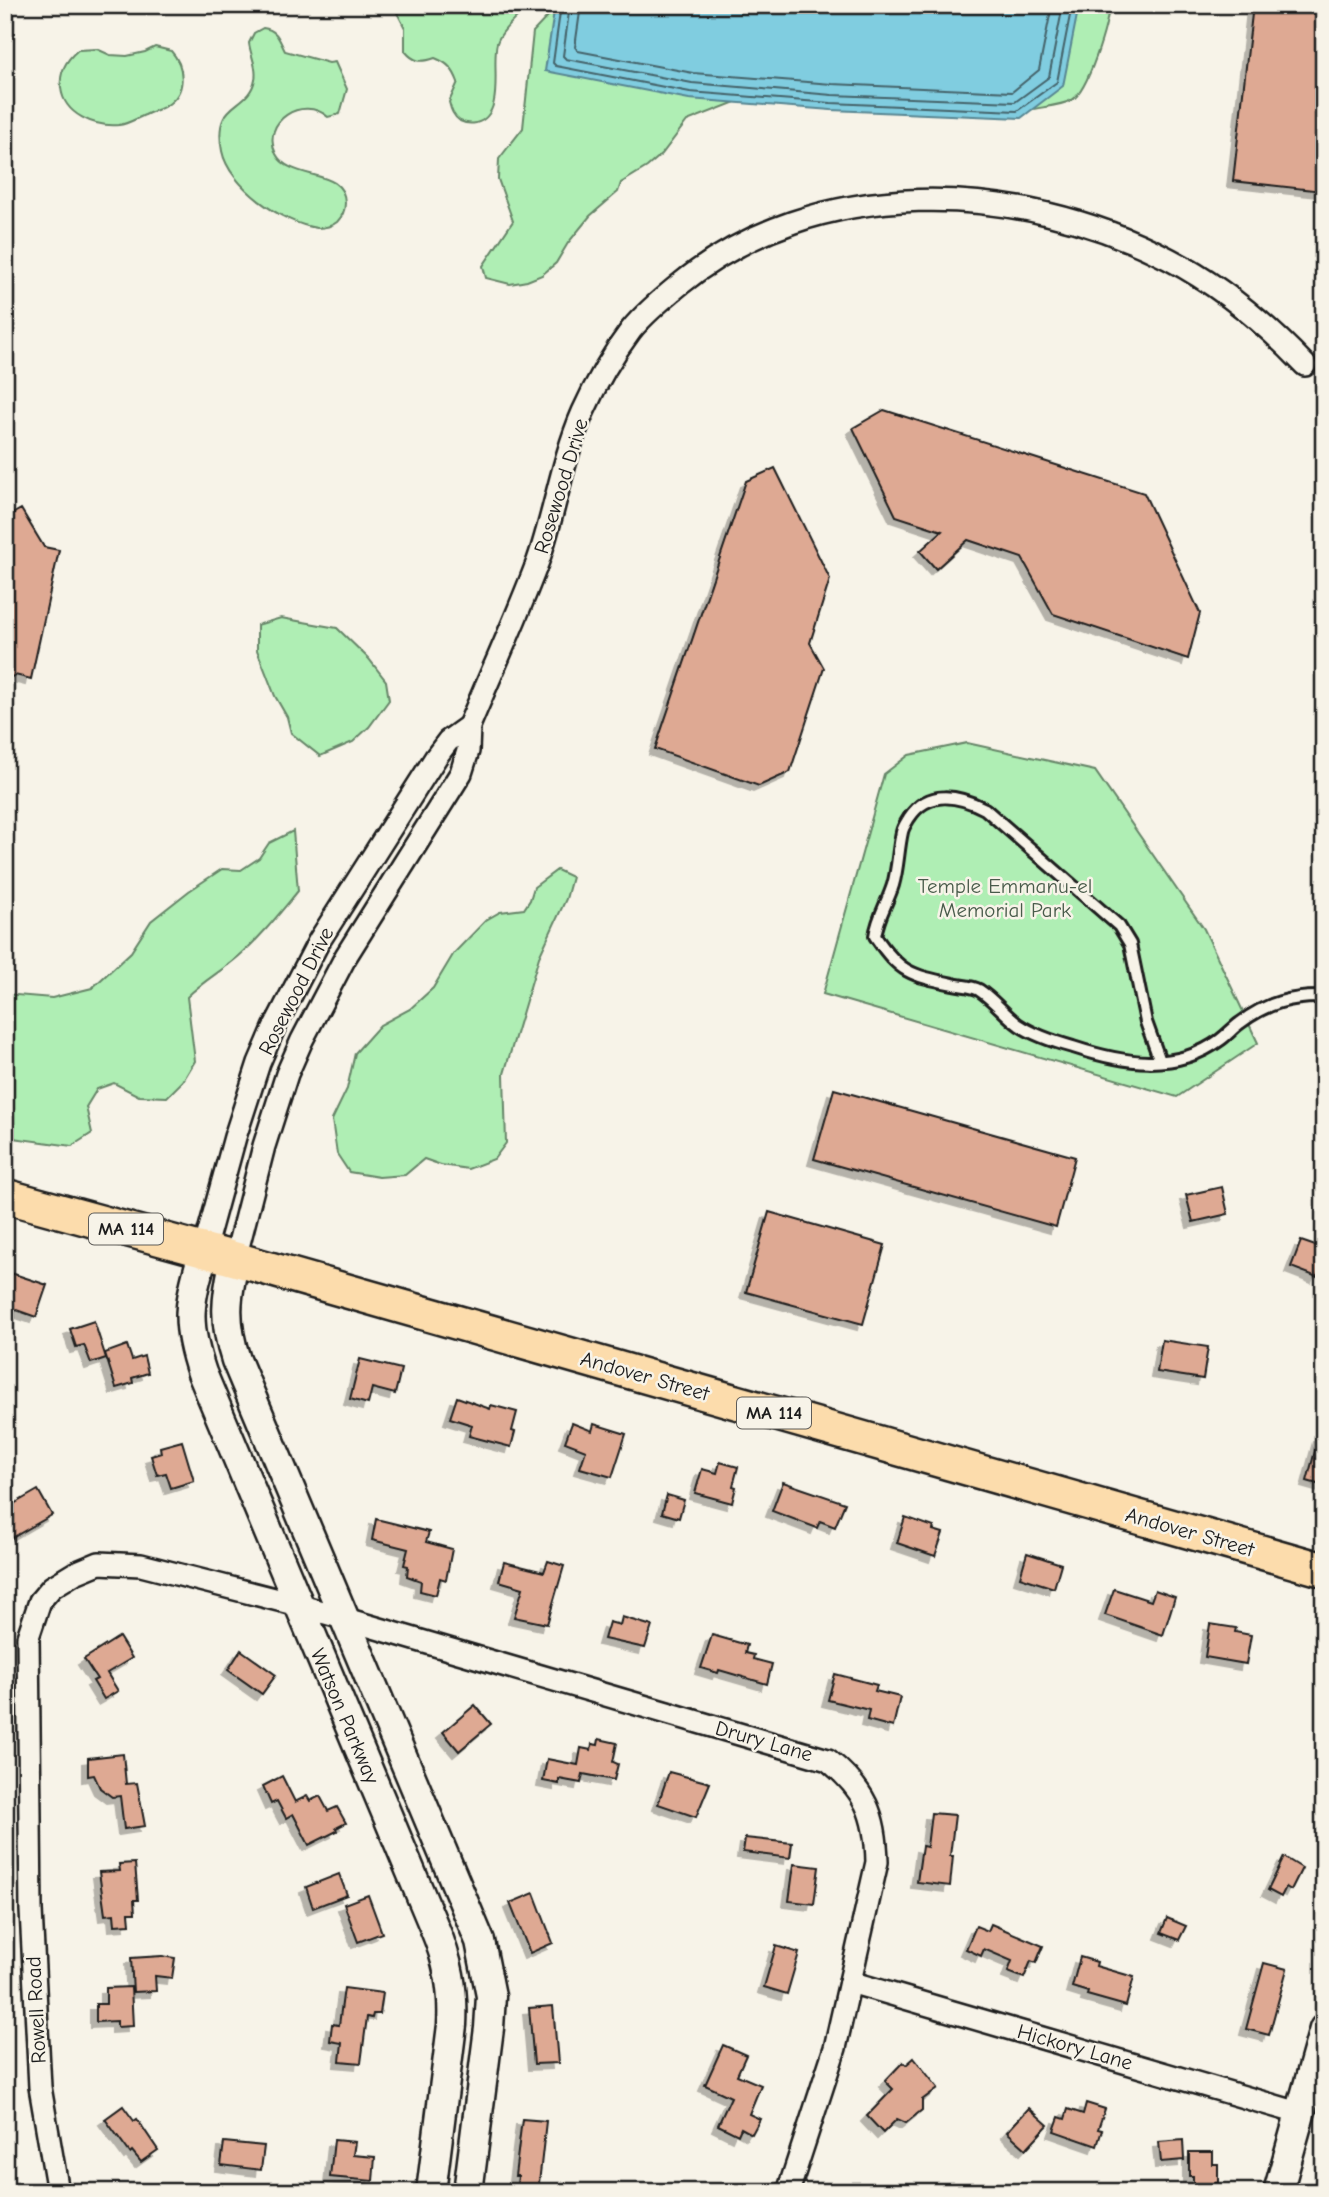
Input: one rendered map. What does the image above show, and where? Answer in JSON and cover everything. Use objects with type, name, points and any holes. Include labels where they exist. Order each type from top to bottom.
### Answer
[{"type":"highway","name":"Andover Street","points":[[5,1196],[1324,1570]]},
{"type":"main road","name":"Watson Parkway","points":[[219,1255],[190,1300],[189,1324],[194,1352],[440,1940],[450,1976],[453,2025],[430,2192]]},
{"type":"main road","name":"Watson Parkway","points":[[219,1255],[230,1342],[480,1941],[491,1996],[468,2192]]},
{"type":"main road","points":[[1278,2192],[1324,2029]]},
{"type":"street","name":"Rosewood Drive","points":[[219,1255],[264,1146],[287,1074],[302,1041],[346,956],[461,773],[468,751],[469,726],[537,562],[583,412],[632,329],[666,296],[718,257],[773,228],[810,216],[849,207],[931,200],[963,201],[1041,212],[1125,240],[1166,258],[1203,279],[1274,332],[1305,365]]},
{"type":"street","name":"Rosewood Drive","points":[[219,1255],[239,1125],[259,1063],[274,1028],[319,941],[436,757],[448,741],[469,726]]},
{"type":"street","name":"Rowell Road","points":[[58,2192],[40,2087],[31,1910],[27,1657],[28,1637],[36,1610],[52,1587],[99,1563],[141,1565],[298,1605]]},
{"type":"street","name":"Drury Lane","points":[[298,1605],[828,1760],[845,1774],[870,1811],[876,1835],[874,1874],[835,2048],[788,2192]]},
{"type":"street","name":"Hickory Lane","points":[[850,1982],[1299,2113]]},
{"type":"lane","points":[[1160,1061],[1146,1022],[1130,944],[1119,926],[985,809],[966,799],[947,796],[930,800],[916,809],[902,829],[893,885],[877,920],[876,936],[897,966],[916,975],[978,989],[1021,1026],[1056,1042],[1103,1057],[1137,1063],[1178,1060],[1221,1040],[1265,1005],[1299,996],[1324,997]]},
{"type":"green space","points":[[393,5],[529,5],[506,28],[497,43],[496,88],[491,110],[485,118],[470,123],[460,121],[456,117],[449,102],[458,82],[454,73],[440,60],[435,58],[418,61],[405,51],[405,28]]},
{"type":"green space","points":[[555,5],[1109,5],[1101,41],[1084,84],[1072,100],[1062,104],[1029,110],[748,97],[687,121],[662,154],[621,183],[618,192],[590,216],[556,263],[542,275],[510,284],[486,278],[483,266],[513,221],[498,179],[499,159],[523,128],[533,32]]},
{"type":"green space","points":[[263,28],[275,33],[285,51],[329,63],[335,62],[347,89],[340,114],[328,117],[318,111],[296,110],[279,122],[274,131],[276,154],[283,163],[327,179],[343,192],[344,211],[339,220],[330,226],[317,228],[303,225],[259,201],[235,177],[222,151],[222,122],[226,114],[251,89],[255,70],[249,43],[254,33]]},
{"type":"green space","points":[[155,47],[171,51],[181,70],[179,91],[167,105],[126,123],[110,125],[82,117],[74,112],[63,97],[62,72],[78,50],[97,49],[110,55],[127,56]]},
{"type":"green space","points":[[281,618],[337,628],[369,659],[386,681],[389,700],[369,727],[353,742],[320,756],[291,733],[287,717],[275,696],[257,650],[257,625]]},
{"type":"green space","name":"Temple Emmanu-el Memorial Park","points":[[967,743],[1095,771],[1204,929],[1258,1043],[1177,1097],[823,994],[884,774],[909,755]]},
{"type":"green space","points":[[293,831],[298,891],[247,949],[187,997],[195,1061],[183,1081],[167,1097],[139,1096],[114,1083],[97,1089],[86,1107],[92,1133],[72,1146],[5,1137],[5,994],[52,998],[92,988],[131,952],[151,921],[189,891],[222,869],[241,870],[259,858],[269,843]]},
{"type":"green space","points":[[557,870],[572,877],[566,899],[539,957],[504,1074],[506,1143],[494,1159],[468,1169],[424,1159],[405,1175],[379,1177],[349,1172],[337,1154],[332,1120],[347,1089],[355,1053],[380,1025],[410,1009],[433,988],[454,953],[486,920],[500,912],[524,909],[534,887]]},
{"type":"water","points":[[555,5],[1079,5],[1063,86],[1021,118],[831,110],[689,99],[545,71]]},
{"type":"building","points":[[1253,5],[1324,5],[1322,191],[1233,181]]},
{"type":"building","points":[[884,410],[1144,493],[1200,613],[1188,659],[1053,614],[1022,558],[968,540],[936,569],[920,551],[942,531],[896,516],[853,428]]},
{"type":"building","points":[[775,468],[830,579],[810,643],[824,668],[790,772],[759,786],[655,749],[746,481]]},
{"type":"building","points":[[21,509],[44,547],[59,550],[31,679],[15,675],[5,681],[5,518]]},
{"type":"building","points":[[834,1089],[1075,1157],[1056,1227],[814,1159]]},
{"type":"building","points":[[1222,1187],[1228,1214],[1193,1222],[1186,1195]]},
{"type":"building","points":[[769,1212],[885,1245],[863,1324],[746,1292]]},
{"type":"building","points":[[1301,1241],[1324,1249],[1324,1260],[1317,1277],[1291,1267]]},
{"type":"building","points":[[5,1271],[47,1285],[36,1317],[5,1306]]},
{"type":"building","points":[[94,1321],[106,1358],[91,1363],[84,1345],[76,1347],[70,1329]]},
{"type":"building","points":[[1162,1340],[1208,1347],[1203,1379],[1157,1372]]},
{"type":"building","points":[[127,1345],[132,1360],[144,1356],[148,1373],[132,1378],[133,1383],[116,1388],[105,1353]]},
{"type":"building","points":[[360,1359],[401,1369],[395,1394],[372,1388],[368,1404],[350,1399]]},
{"type":"building","points":[[457,1397],[490,1409],[491,1405],[517,1412],[511,1447],[469,1436],[472,1425],[450,1418]]},
{"type":"building","points":[[572,1423],[592,1431],[594,1424],[626,1434],[612,1477],[580,1468],[586,1450],[565,1442]]},
{"type":"building","points":[[1319,1436],[1324,1437],[1324,1486],[1307,1481]]},
{"type":"building","points":[[182,1441],[194,1481],[171,1488],[166,1473],[157,1475],[151,1456],[161,1453],[160,1447]]},
{"type":"building","points":[[720,1462],[738,1467],[732,1503],[695,1493],[702,1469],[717,1473]]},
{"type":"building","points":[[783,1482],[845,1503],[835,1527],[820,1521],[817,1528],[772,1511]]},
{"type":"building","points":[[38,1490],[52,1515],[5,1542],[5,1509]]},
{"type":"building","points":[[667,1495],[684,1500],[679,1518],[662,1513]]},
{"type":"building","points":[[905,1517],[943,1533],[935,1556],[897,1543]]},
{"type":"building","points":[[376,1519],[429,1532],[426,1542],[452,1549],[446,1580],[440,1578],[436,1595],[420,1591],[421,1581],[407,1576],[408,1566],[404,1565],[408,1549],[372,1540]]},
{"type":"building","points":[[1027,1553],[1061,1564],[1054,1588],[1020,1577]]},
{"type":"building","points":[[548,1561],[564,1566],[547,1624],[514,1617],[523,1588],[499,1581],[504,1562],[544,1572]]},
{"type":"building","points":[[1114,1589],[1151,1601],[1155,1590],[1175,1597],[1163,1635],[1105,1615]]},
{"type":"building","points":[[622,1617],[652,1626],[645,1648],[604,1639],[609,1622],[620,1625]]},
{"type":"building","points":[[1210,1624],[1236,1628],[1235,1632],[1251,1635],[1246,1664],[1205,1657]]},
{"type":"building","points":[[712,1635],[747,1645],[745,1653],[754,1655],[753,1659],[772,1664],[767,1684],[719,1670],[718,1673],[701,1668]]},
{"type":"building","points":[[119,1637],[132,1658],[107,1673],[118,1691],[104,1699],[93,1681],[97,1679],[84,1659]]},
{"type":"building","points":[[241,1650],[276,1675],[262,1694],[228,1670]]},
{"type":"building","points":[[835,1674],[877,1685],[875,1691],[900,1697],[893,1727],[867,1720],[869,1710],[828,1700]]},
{"type":"building","points":[[475,1705],[491,1724],[459,1751],[443,1732]]},
{"type":"building","points":[[599,1739],[617,1743],[613,1762],[618,1764],[614,1780],[583,1774],[581,1783],[559,1779],[559,1784],[543,1781],[547,1759],[578,1765],[581,1748],[591,1750],[592,1744],[598,1745]]},
{"type":"building","points":[[123,1754],[126,1784],[137,1783],[145,1826],[124,1829],[120,1796],[112,1797],[100,1788],[94,1775],[88,1776],[88,1758]]},
{"type":"building","points":[[669,1772],[710,1783],[696,1817],[658,1804]]},
{"type":"building","points":[[282,1776],[295,1802],[307,1796],[310,1801],[320,1796],[328,1811],[337,1807],[346,1823],[336,1828],[337,1831],[309,1845],[293,1814],[286,1818],[277,1801],[271,1804],[263,1786]]},
{"type":"building","points":[[931,1813],[955,1815],[950,1856],[953,1856],[950,1886],[917,1882],[922,1846],[927,1847]]},
{"type":"building","points":[[745,1838],[792,1843],[790,1858],[743,1852]]},
{"type":"building","points":[[1284,1857],[1302,1868],[1291,1890],[1286,1887],[1281,1897],[1268,1890]]},
{"type":"building","points":[[135,1863],[138,1900],[134,1900],[135,1913],[129,1913],[130,1924],[115,1925],[114,1914],[105,1915],[99,1872],[120,1871],[119,1864]]},
{"type":"building","points":[[794,1864],[819,1867],[814,1904],[789,1901]]},
{"type":"building","points":[[339,1874],[347,1895],[313,1908],[306,1887]]},
{"type":"building","points":[[534,1893],[553,1943],[530,1953],[510,1903]]},
{"type":"building","points":[[368,1895],[382,1933],[358,1942],[344,1904]]},
{"type":"building","points":[[1167,1918],[1186,1926],[1179,1940],[1161,1933]]},
{"type":"building","points":[[991,1924],[1043,1946],[1036,1963],[1031,1961],[1024,1978],[1008,1972],[1012,1961],[984,1949],[981,1956],[966,1949],[976,1926],[988,1931]]},
{"type":"building","points":[[776,1946],[799,1953],[787,1994],[764,1987]]},
{"type":"building","points":[[1080,1957],[1097,1962],[1096,1966],[1134,1977],[1126,2006],[1087,1995],[1088,1992],[1072,1987]]},
{"type":"building","points":[[131,1958],[175,1958],[172,1978],[155,1976],[156,1991],[133,1992]]},
{"type":"building","points":[[1264,1963],[1287,1969],[1269,2035],[1246,2029]]},
{"type":"building","points":[[131,1987],[133,2026],[117,2027],[117,2021],[96,2022],[96,2004],[106,2004],[106,1988]]},
{"type":"building","points":[[344,1988],[383,1993],[380,2014],[367,2017],[361,2063],[340,2061],[342,2043],[330,2041],[332,2024],[339,2025]]},
{"type":"building","points":[[553,2006],[558,2063],[534,2064],[529,2008]]},
{"type":"building","points":[[723,2045],[746,2055],[737,2075],[761,2085],[749,2114],[760,2119],[752,2134],[741,2128],[738,2135],[718,2125],[731,2097],[705,2085]]},
{"type":"building","points":[[914,2058],[938,2088],[922,2100],[922,2110],[906,2123],[897,2119],[883,2133],[867,2116],[893,2089],[885,2081],[903,2062],[906,2065]]},
{"type":"building","points":[[1086,2103],[1105,2109],[1098,2129],[1102,2130],[1097,2146],[1054,2131],[1059,2117],[1065,2119],[1068,2109],[1083,2114]]},
{"type":"building","points":[[123,2106],[134,2121],[137,2119],[158,2150],[141,2162],[132,2151],[130,2153],[105,2119]]},
{"type":"building","points":[[1029,2108],[1048,2125],[1026,2149],[1007,2132]]},
{"type":"building","points":[[522,2119],[546,2121],[538,2192],[516,2192],[518,2176],[515,2176]]},
{"type":"building","points":[[334,2140],[355,2142],[353,2155],[375,2157],[373,2181],[330,2177]]},
{"type":"building","points":[[1183,2140],[1184,2160],[1161,2162],[1159,2142]]},
{"type":"building","points":[[224,2142],[264,2146],[261,2170],[221,2165]]},
{"type":"building","points":[[1189,2152],[1213,2152],[1213,2164],[1218,2164],[1216,2192],[1193,2192],[1193,2176],[1189,2176]]}]
